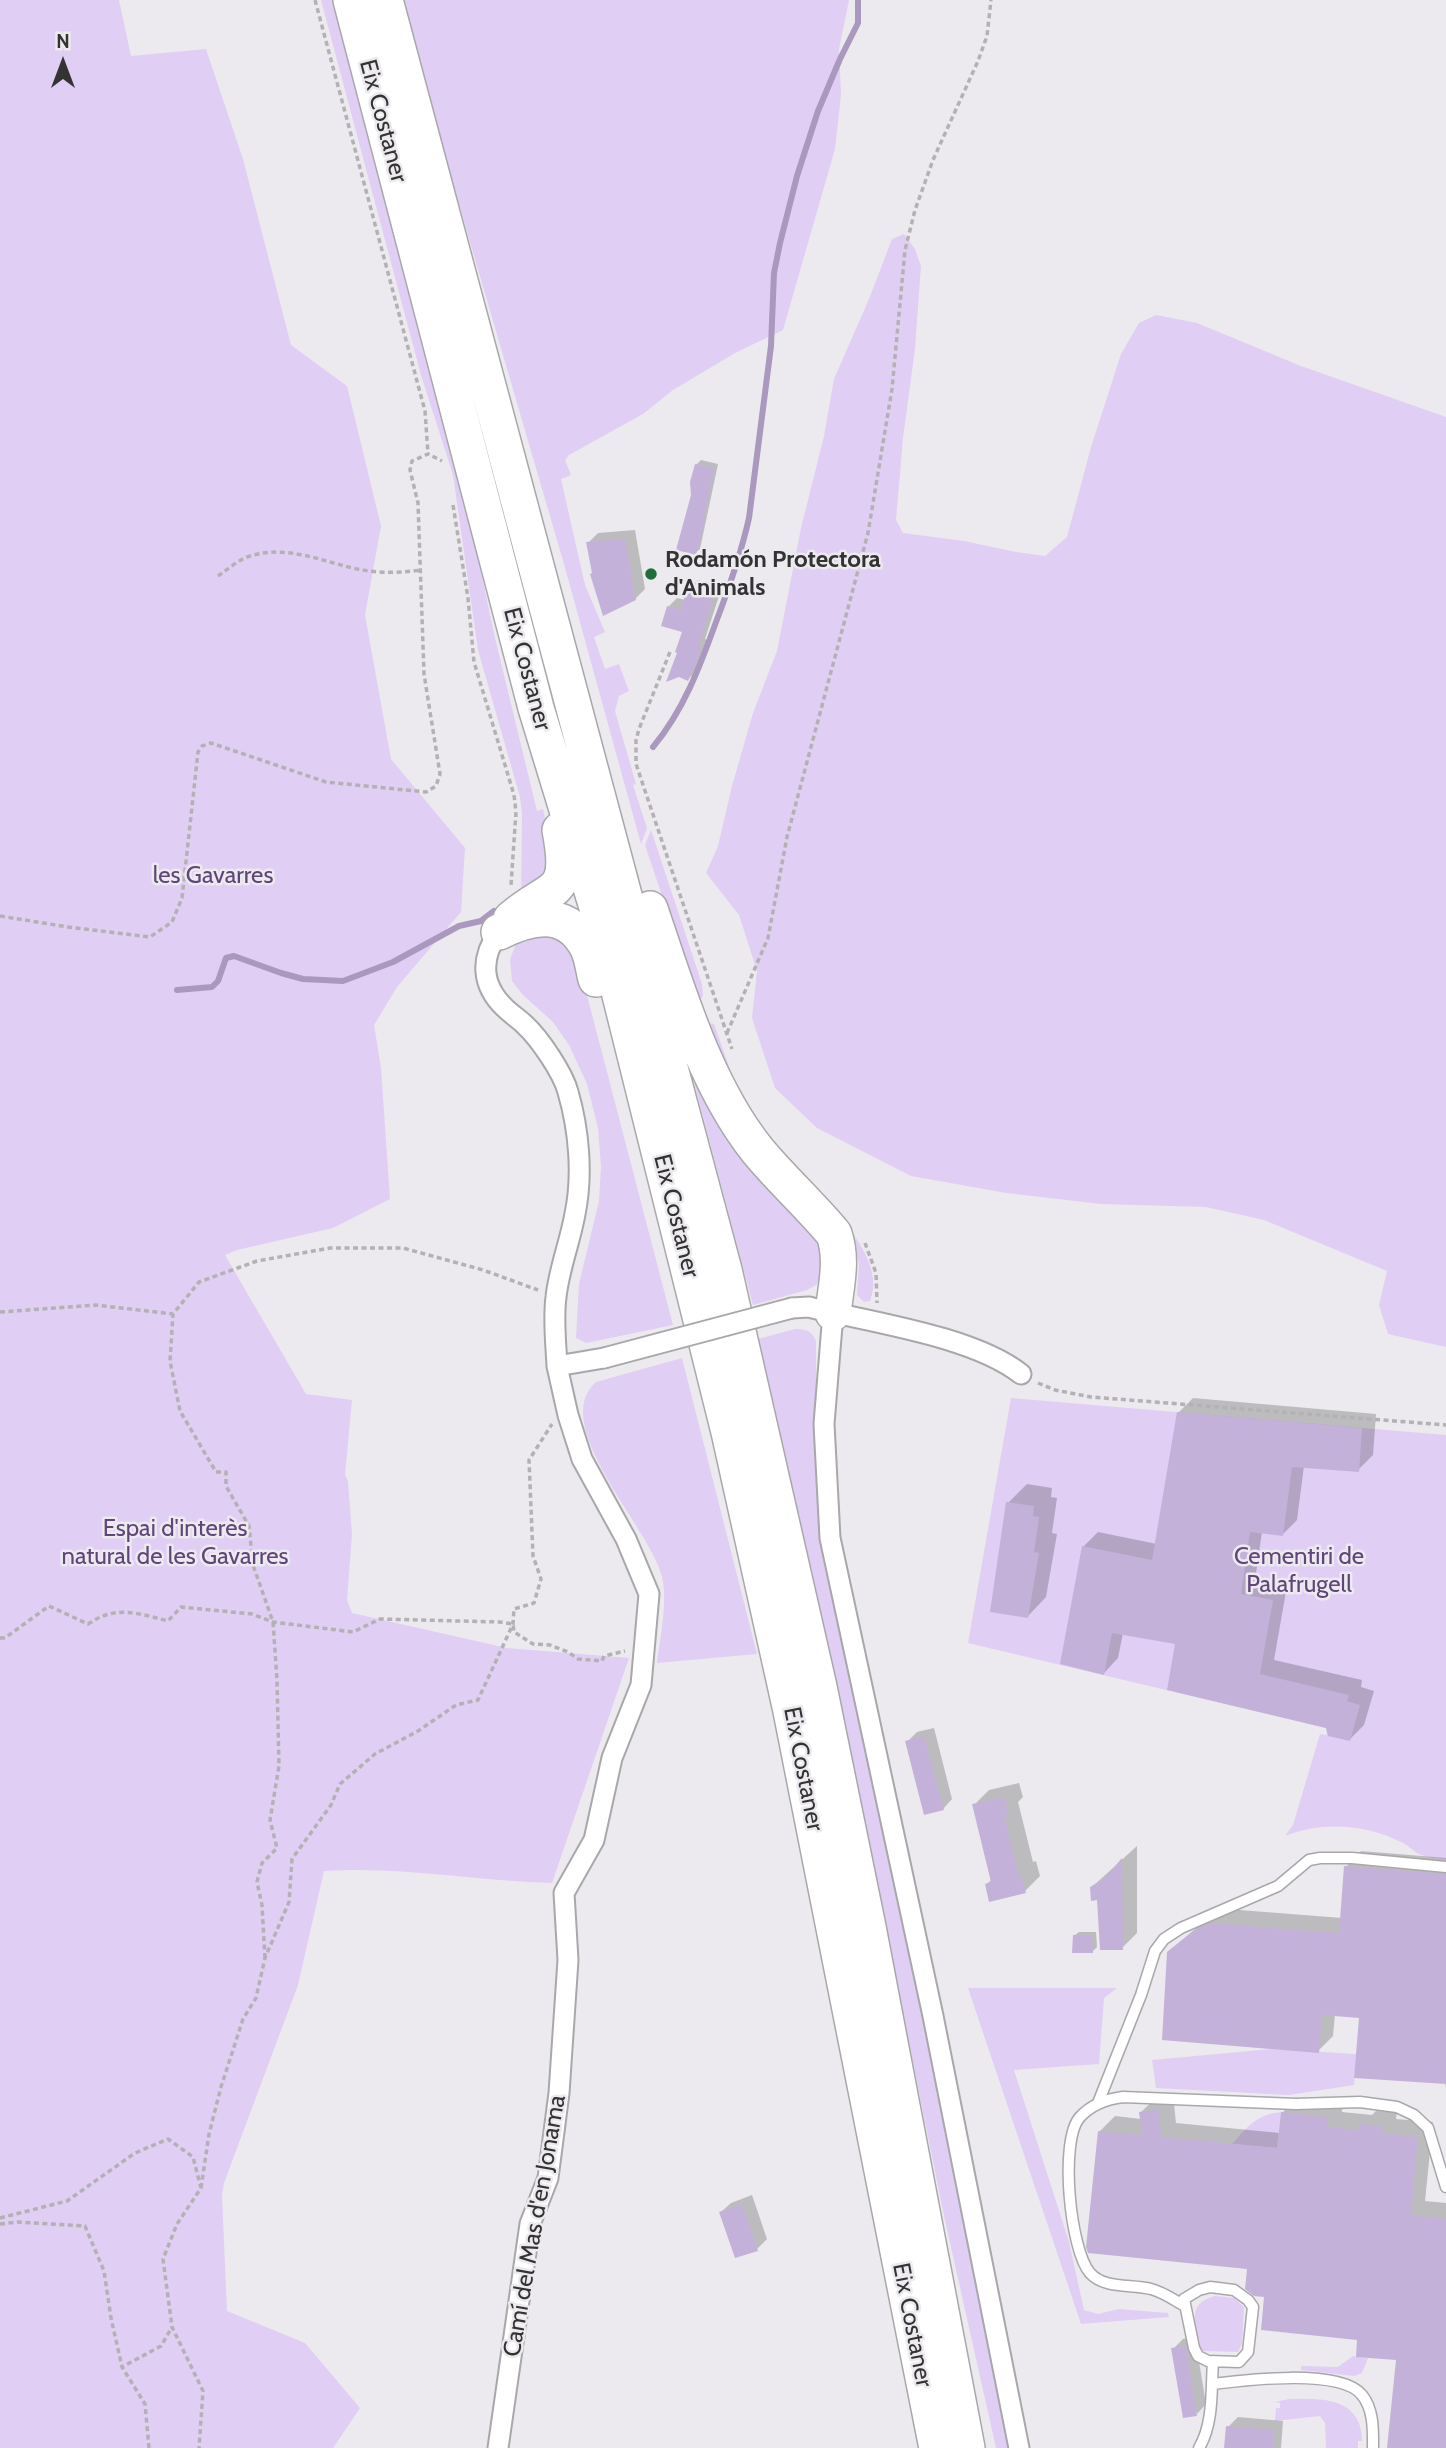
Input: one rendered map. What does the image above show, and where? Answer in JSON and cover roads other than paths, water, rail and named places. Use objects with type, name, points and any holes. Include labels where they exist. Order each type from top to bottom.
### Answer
[{"type":"highway","name":"Eix Costaner","points":[[351,0],[536,708],[603,928],[729,1432],[794,1724],[937,2448]]},
{"type":"highway","name":"Eix Costaner","points":[[385,0],[733,1310],[822,1700],[967,2448]]},
{"type":"highway","points":[[546,605],[674,981],[707,1063],[733,1115],[758,1150],[834,1234],[839,1248],[839,1272],[833,1312]]},
{"type":"highway","points":[[499,932],[521,911],[557,887],[564,871],[564,852],[536,708]]},
{"type":"highway","points":[[499,932],[524,921],[546,917],[562,922],[587,944],[766,1606]]},
{"type":"highway","points":[[949,2359],[971,2386],[983,2448]]},
{"type":"street","name":"Camí del Mas d'en Jonama","points":[[498,2448],[530,2224],[548,2178],[559,2093],[568,1959],[564,1893],[594,1840],[612,1758],[640,1685],[649,1594],[626,1539],[582,1460],[568,1415],[557,1366],[556,1297],[580,1177],[575,1124],[568,1090],[527,1027],[503,1006],[484,969],[488,947],[499,932]]},
{"type":"street","points":[[557,1366],[604,1358],[792,1308],[809,1307],[941,1338],[992,1356],[1021,1374]]},
{"type":"street","points":[[833,1312],[824,1424],[830,1538],[933,2016],[1019,2448]]},
{"type":"lane","points":[[1098,2103],[1155,1951],[1164,1939],[1181,1928],[1278,1886],[1309,1860],[1352,1858],[1446,1867]]},
{"type":"lane","points":[[1185,2306],[1155,2290],[1097,2280],[1080,2259],[1074,2237],[1069,2184],[1071,2138],[1079,2118],[1098,2103],[1123,2097],[1296,2104],[1360,2102],[1387,2105],[1414,2115],[1428,2128],[1446,2188]]},
{"type":"lane","points":[[1222,2287],[1242,2295],[1252,2307],[1248,2352],[1239,2362],[1213,2361],[1198,2356],[1184,2299],[1199,2290],[1222,2287]]},
{"type":"lane","points":[[1199,2448],[1208,2429],[1213,2361]]},
{"type":"lane","points":[[1212,2384],[1271,2378],[1336,2382],[1350,2387],[1360,2392],[1368,2405],[1373,2425],[1373,2448]]},
{"type":"waterway","points":[[653,747],[674,718],[697,671],[742,545],[749,518],[771,346],[774,273],[780,243],[797,176],[818,111],[858,23],[858,0]]},
{"type":"waterway","points":[[177,990],[212,987],[218,981],[226,958],[234,956],[303,979],[343,981],[393,962],[459,926],[481,921],[494,911]]},
{"type":"place","name":"Rodamón Protectora d'Animals","points":[[651,574]]},
{"type":"park label","name":"les Gavarres","points":[[213,876]]},
{"type":"park label","name":"Espai d'interès natural de les Gavarres","points":[[175,1543]]},
{"type":"park label","name":"Cementiri de Palafrugell","points":[[1299,1571]]}]
